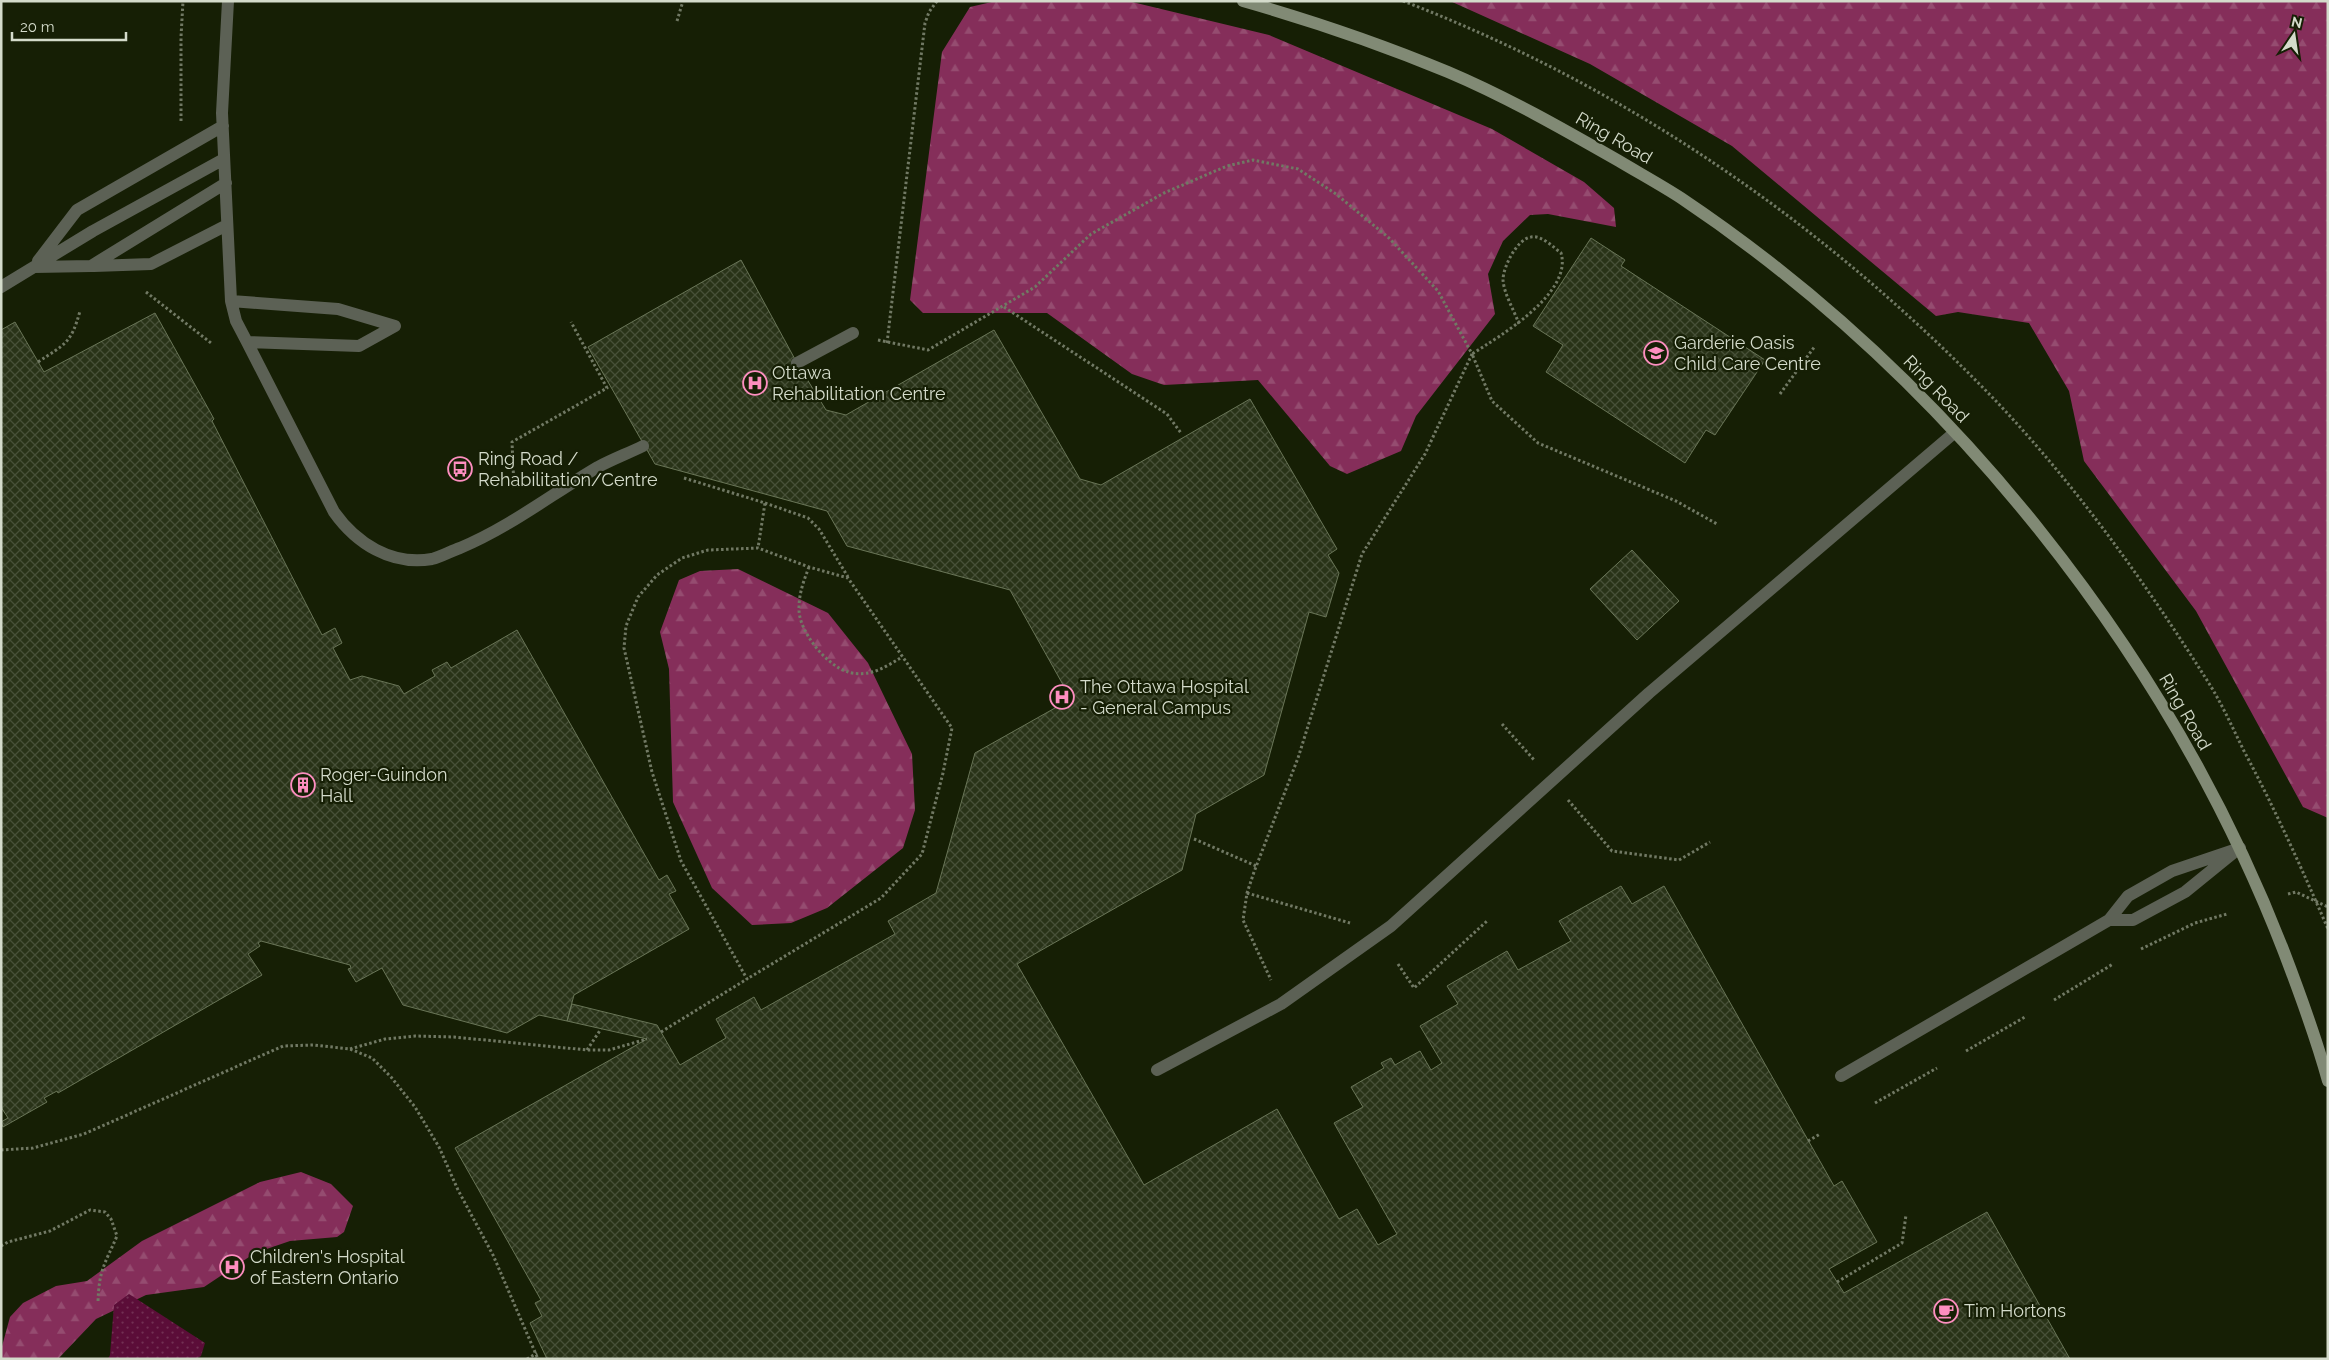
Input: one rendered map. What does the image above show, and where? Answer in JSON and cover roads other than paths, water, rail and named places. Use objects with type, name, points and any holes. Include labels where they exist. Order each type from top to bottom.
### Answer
[{"type":"street","name":"Ring Road","points":[[1243,1],[1317,22],[1448,72],[1565,130],[1680,197],[1755,253],[1830,313],[1890,367],[2022,507],[2090,596],[2153,689],[2240,848],[2296,985],[2328,1081]]},
{"type":"lane","points":[[228,1],[223,126],[231,301],[236,321],[246,342],[334,512],[344,526],[361,542],[380,552],[415,560],[433,559],[485,537],[600,466],[643,446]]},
{"type":"lane","points":[[34,267],[77,210],[223,126]]},
{"type":"lane","points":[[1,286],[92,231],[224,159]]},
{"type":"lane","points":[[91,266],[226,182]]},
{"type":"lane","points":[[34,267],[152,264],[227,225]]},
{"type":"lane","points":[[231,301],[338,309],[395,326],[359,346],[246,342]]},
{"type":"lane","points":[[796,363],[853,333]]},
{"type":"lane","points":[[1157,1070],[1281,1004],[1391,926],[1649,693],[1954,433]]},
{"type":"lane","points":[[1841,1076],[2109,920],[2128,896],[2172,871],[2240,848]]},
{"type":"lane","points":[[2109,920],[2134,920],[2185,892],[2240,848]]},
{"type":"place","name":"Garderie Oasis Child Care Centre","points":[[1656,353]]},
{"type":"place","name":"Ottawa Rehabilitation Centre","points":[[755,383]]},
{"type":"place","name":"Ring Road / Rehabilitation/Centre","points":[[460,469]]},
{"type":"place","name":"The Ottawa Hospital - General Campus","points":[[1062,697]]},
{"type":"place","name":"Roger-Guindon Hall","points":[[303,785]]},
{"type":"place","name":"Children's Hospital of Eastern Ontario","points":[[232,1267]]},
{"type":"place","name":"Tim Hortons","points":[[1946,1311]]}]
